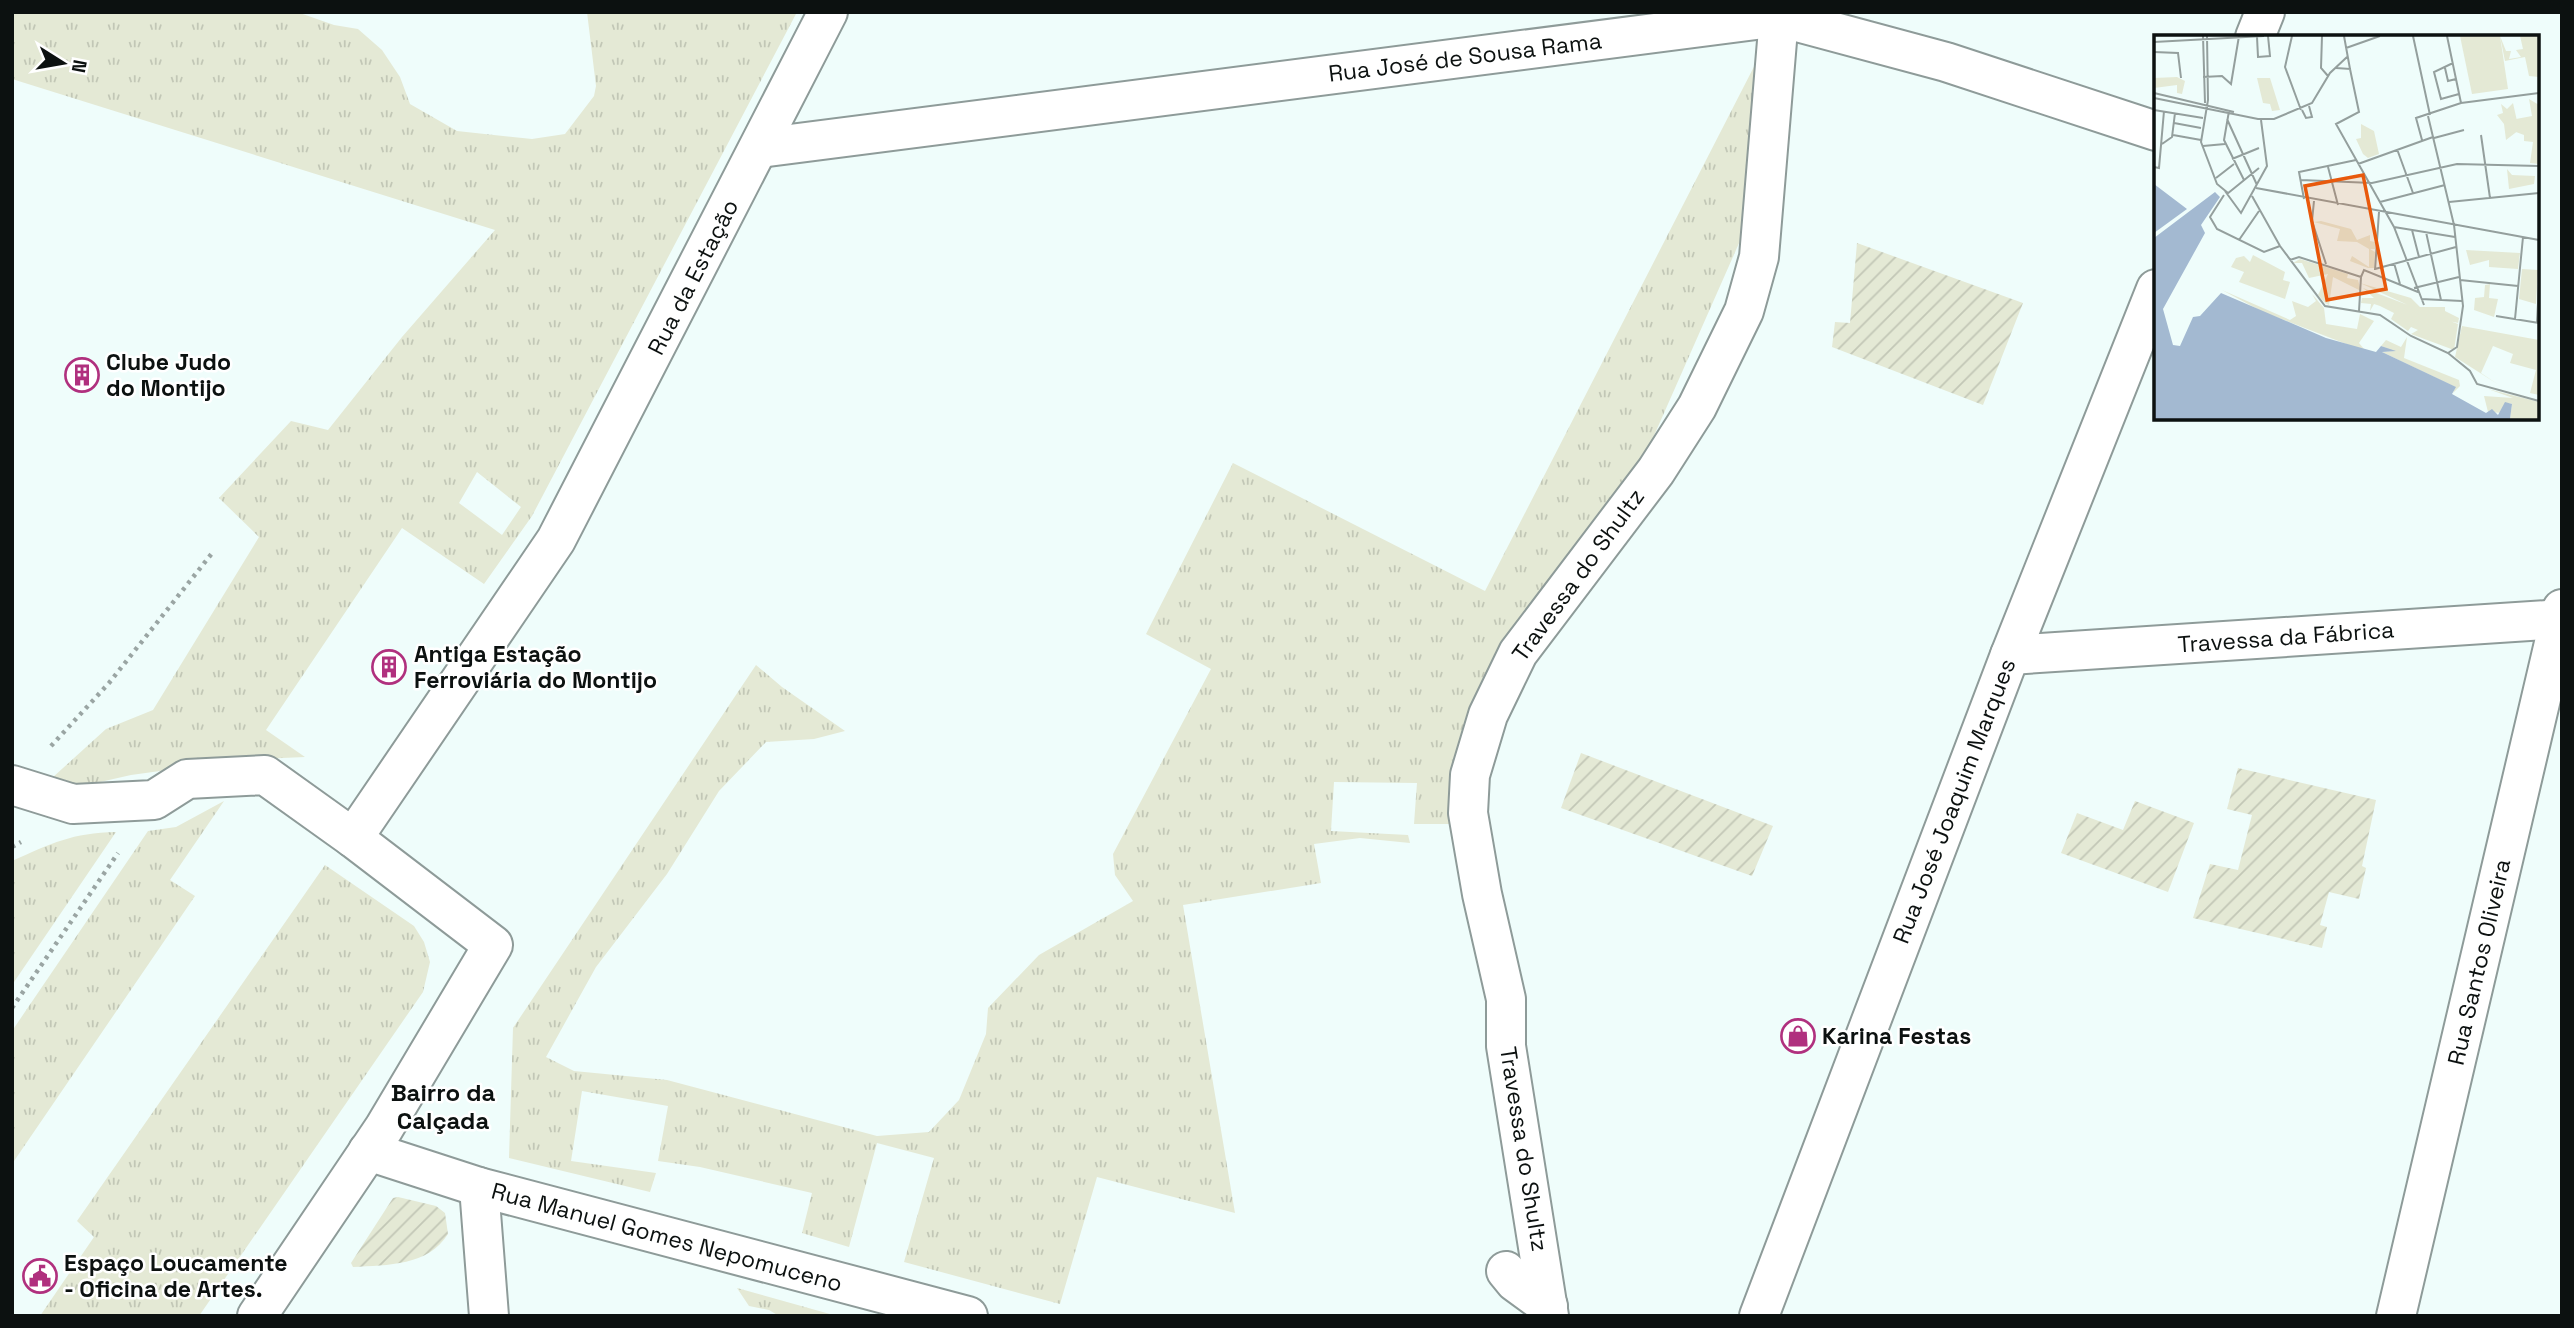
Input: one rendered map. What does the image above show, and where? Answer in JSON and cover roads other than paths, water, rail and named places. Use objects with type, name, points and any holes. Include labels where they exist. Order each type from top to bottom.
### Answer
[{"type":"street","name":"Rua da Estação","points":[[353,838],[556,540],[828,12]]},
{"type":"street","points":[[2256,35],[2265,12]]},
{"type":"street","name":"Rua José de Sousa Rama","points":[[760,148],[1779,17],[1946,62],[2154,130]]},
{"type":"street","name":"Travessa do Shultz","points":[[1549,1311],[1506,1046],[1506,999],[1482,894],[1468,813],[1470,775],[1488,715],[1518,653],[1656,471],[1697,407],[1744,311],[1759,257],[1779,17]]},
{"type":"street","name":"Rua José Joaquim Marques","points":[[1759,1316],[2010,655],[2154,294]]},
{"type":"street","name":"Travessa da Fábrica","points":[[2010,655],[2561,616]]},
{"type":"street","name":"Rua Santos Oliveira","points":[[2396,1316],[2561,616]]},
{"type":"street","points":[[20,787],[73,804],[154,800],[187,779],[265,775],[493,945],[384,1128],[257,1316]]},
{"type":"street","name":"Rua Manuel Gomes Nepomuceno","points":[[368,1151],[478,1187],[968,1316]]},
{"type":"street","points":[[478,1187],[489,1316]]},
{"type":"street","points":[[1506,1270],[1515,1282],[1549,1311]]},
{"type":"place","name":"Clube Judo do Montijo","points":[[82,375]]},
{"type":"place","name":"Antiga Estação Ferroviária do Montijo","points":[[389,667]]},
{"type":"place","name":"Karina Festas","points":[[1798,1036]]},
{"type":"place","name":"Espaço Loucamente - Oficina de Artes.","points":[[40,1276]]},
{"type":"district","name":"Bairro da Calçada","points":[[443,1106]]}]
